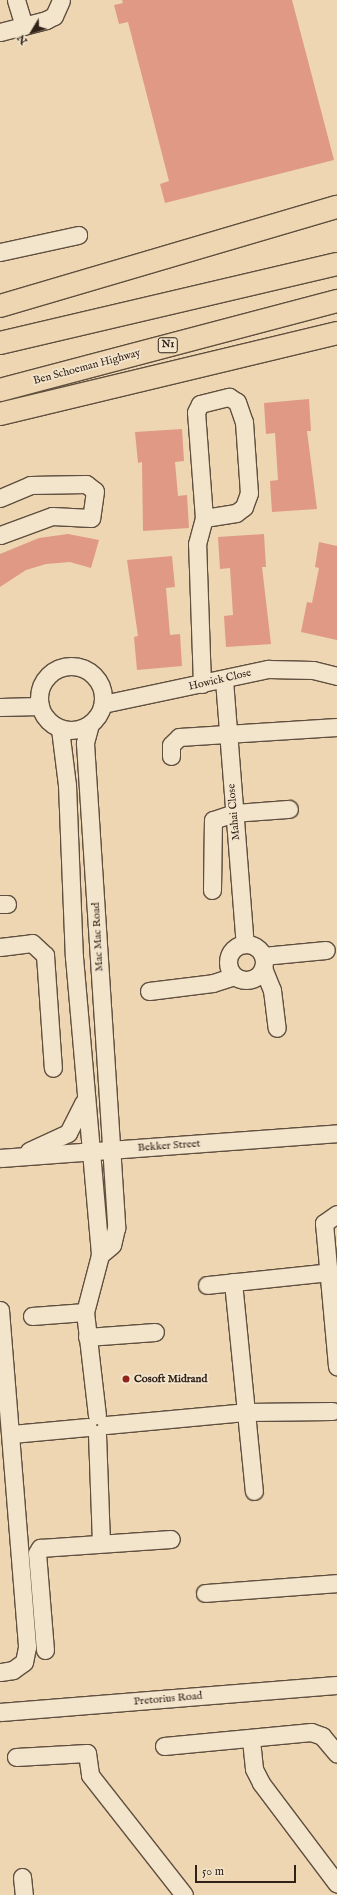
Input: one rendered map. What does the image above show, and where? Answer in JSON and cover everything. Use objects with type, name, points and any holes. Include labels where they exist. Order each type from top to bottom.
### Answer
[{"type":"highway","points":[[0,306],[175,257],[337,207]]},
{"type":"highway","points":[[175,257],[337,217]]},
{"type":"highway","points":[[0,343],[337,264]]},
{"type":"highway","name":"Ben Schoeman Highway","points":[[0,390],[337,301]]},
{"type":"highway","points":[[0,414],[337,326]]},
{"type":"highway","points":[[130,380],[337,333]]},
{"type":"street","points":[[16,0],[24,26]]},
{"type":"street","points":[[0,32],[54,16],[61,0]]},
{"type":"street","points":[[0,252],[78,235]]},
{"type":"street","points":[[202,684],[197,544],[204,518],[196,412],[200,404],[229,397],[237,402],[244,422],[249,493],[244,507],[236,513],[204,518]]},
{"type":"street","points":[[0,498],[30,485],[86,484],[95,491],[94,514],[91,518],[52,516],[0,535]]},
{"type":"street","points":[[66,666],[87,670],[95,677],[101,686],[103,704],[90,724],[76,730],[60,729],[44,716],[40,706],[39,695],[47,676],[66,666]]},
{"type":"street","name":"Howick Close","points":[[103,704],[224,680],[268,669],[313,670],[337,676]]},
{"type":"street","name":"Mahai Close","points":[[224,680],[245,944]]},
{"type":"street","points":[[0,707],[40,706]]},
{"type":"street","name":"Mac Mac Road","points":[[90,724],[85,743],[116,1228],[112,1245],[100,1255]]},
{"type":"street","points":[[172,756],[171,745],[179,737],[337,727]]},
{"type":"street","points":[[60,729],[67,785],[74,957],[100,1255],[85,1312],[97,1425],[101,1542]]},
{"type":"street","points":[[212,890],[211,823],[216,817],[234,812],[289,809]]},
{"type":"street","points":[[0,947],[32,943],[45,955],[53,1068]]},
{"type":"street","points":[[234,976],[228,963],[228,956],[232,950],[245,944],[256,947],[263,962],[272,990],[277,1028]]},
{"type":"street","points":[[263,962],[326,950]]},
{"type":"street","points":[[74,957],[99,956]]},
{"type":"street","points":[[149,991],[213,983],[234,976],[248,981],[260,974],[263,962]]},
{"type":"street","points":[[6,1158],[68,1133],[81,1113],[85,1094]]},
{"type":"street","name":"Bekker Street","points":[[6,1158],[337,1133]]},
{"type":"street","points":[[337,1214],[324,1223],[336,1327],[337,1366]]},
{"type":"street","points":[[207,1285],[330,1272]]},
{"type":"street","points":[[233,1282],[254,1490]]},
{"type":"street","points":[[0,1310],[12,1434],[27,1655],[18,1667],[0,1672]]},
{"type":"street","points":[[32,1316],[85,1312]]},
{"type":"street","points":[[87,1337],[155,1332]]},
{"type":"street","points":[[12,1434],[247,1412],[335,1410]]},
{"type":"street","points":[[45,1650],[39,1550],[47,1546],[171,1539]]},
{"type":"street","points":[[205,1593],[337,1583]]},
{"type":"street","name":"Pretorius Road","points":[[0,1712],[337,1685]]},
{"type":"street","points":[[164,1746],[251,1740],[311,1732],[322,1736],[337,1754]]},
{"type":"street","points":[[251,1740],[254,1769],[261,1782],[337,1884]]},
{"type":"street","points":[[16,1757],[80,1750],[87,1753],[90,1775],[184,1895]]},
{"type":"street","points":[[22,1877],[24,1895]]},
{"type":"building","points":[[122,0],[292,0],[334,160],[165,203],[160,184],[169,181],[128,22],[119,24],[114,5],[123,3]]},
{"type":"building","points":[[309,399],[311,431],[307,431],[317,509],[272,512],[270,481],[278,480],[275,433],[266,434],[264,403]]},
{"type":"building","points":[[182,429],[184,461],[175,462],[178,496],[187,495],[189,528],[143,531],[142,462],[138,463],[135,432]]},
{"type":"building","points":[[68,534],[99,540],[91,568],[70,562],[46,564],[26,570],[0,587],[0,554],[39,538]]},
{"type":"building","points":[[264,534],[266,567],[262,567],[271,644],[226,647],[224,616],[233,615],[230,568],[220,569],[218,537]]},
{"type":"building","points":[[319,542],[337,546],[337,640],[301,632],[307,602],[312,603],[319,568],[315,567]]},
{"type":"building","points":[[172,556],[175,587],[166,588],[170,635],[180,634],[182,666],[137,670],[134,637],[138,636],[127,560]]},
{"type":"place","name":"Cosoft Midrand","points":[[126,1379]]}]
